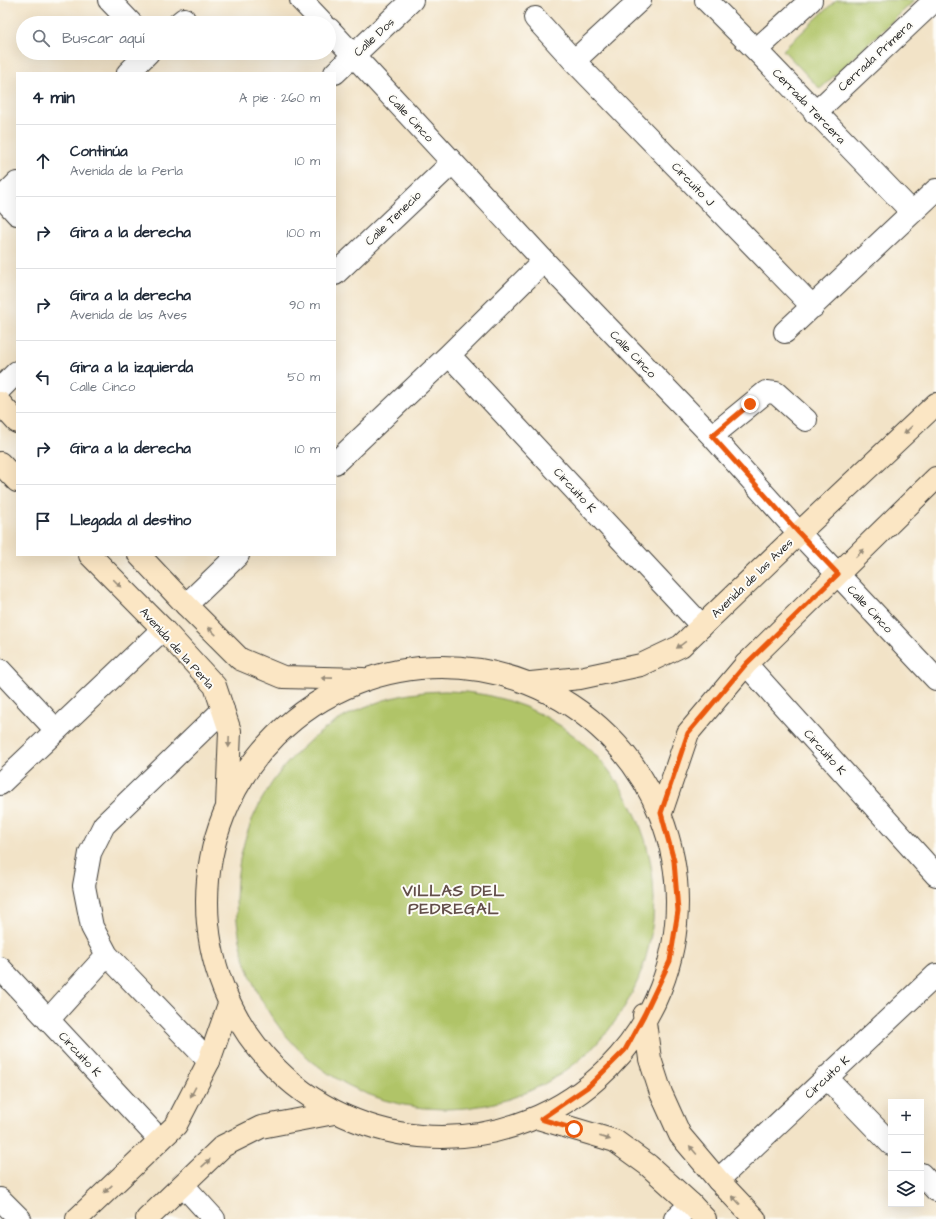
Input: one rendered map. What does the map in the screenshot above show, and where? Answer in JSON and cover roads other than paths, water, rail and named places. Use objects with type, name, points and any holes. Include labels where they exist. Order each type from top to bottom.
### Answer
[{"type":"street","points":[[109,0],[124,16]]},
{"type":"street","points":[[301,0],[316,16]]},
{"type":"street","name":"Calle Dos","points":[[336,72],[412,0]]},
{"type":"street","points":[[574,61],[640,0]]},
{"type":"street","name":"Cerrada Tercera","points":[[706,0],[912,212]]},
{"type":"street","points":[[756,50],[811,0]]},
{"type":"street","name":"Cerrada Primera","points":[[815,112],[935,0]]},
{"type":"street","name":"Circuito J","points":[[535,18],[574,61],[812,307]]},
{"type":"street","name":"Calle Cinco","points":[[336,37],[544,261],[712,436],[799,533],[936,679]]},
{"type":"street","points":[[129,72],[141,60]]},
{"type":"street","name":"Calle Tenecio","points":[[336,273],[452,163]]},
{"type":"street","points":[[785,332],[936,190]]},
{"type":"street","points":[[6,192],[16,212]]},
{"type":"street","points":[[336,462],[449,355],[544,261]]},
{"type":"street","name":"Circuito K","points":[[449,355],[702,626]]},
{"type":"street","points":[[0,388],[16,373]]},
{"type":"street","points":[[712,436],[766,392],[776,393],[806,420]]},
{"type":"street","points":[[0,403],[16,421]]},
{"type":"street","name":"Avenida de las Aves","points":[[531,683],[580,678],[641,665],[681,646],[936,404]]},
{"type":"street","points":[[0,463],[16,480]]},
{"type":"street","points":[[661,813],[688,733],[746,664],[936,478]]},
{"type":"street","name":"Avenida de la Perla","points":[[91,556],[163,629],[214,686],[230,731],[227,806]]},
{"type":"street","points":[[140,556],[240,659],[283,677],[366,679],[421,667],[477,668],[531,683],[586,714],[630,758],[661,813],[674,861],[678,911],[670,961],[625,1050],[589,1086],[541,1119],[494,1132],[440,1138],[386,1132],[334,1113],[272,1067],[229,1004],[209,940],[208,887],[208,872],[227,806],[261,752],[308,708],[366,679]]},
{"type":"street","points":[[186,605],[237,556]]},
{"type":"street","points":[[0,784],[163,629]]},
{"type":"street","name":"Circuito K","points":[[746,664],[936,875]]},
{"type":"street","points":[[0,670],[56,730]]},
{"type":"street","points":[[209,1061],[107,955],[92,927],[84,886],[90,853],[104,825],[222,710]]},
{"type":"street","points":[[48,1020],[107,955]]},
{"type":"street","name":"Circuito K","points":[[0,968],[160,1140]]},
{"type":"street","name":"Circuito K","points":[[718,1180],[936,975]]},
{"type":"street","points":[[77,1219],[176,1125],[209,1061],[229,1004]]},
{"type":"street","points":[[644,1015],[650,1060],[661,1093],[680,1135],[718,1180],[754,1219]]},
{"type":"street","points":[[826,1077],[888,1141]]},
{"type":"street","points":[[147,1219],[224,1146],[261,1127],[334,1113]]},
{"type":"street","points":[[541,1119],[615,1141],[648,1165],[698,1212],[675,1219]]},
{"type":"street","points":[[182,1185],[214,1219]]},
{"type":"street","points":[[0,1199],[20,1219]]},
{"type":"district","name":"VILLAS DEL PEDREGAL","points":[[454,899]]}]
